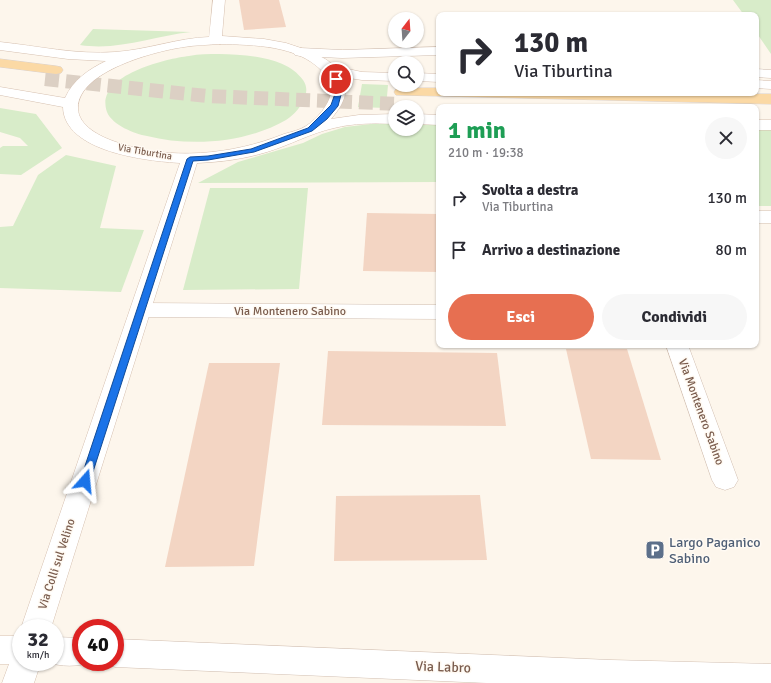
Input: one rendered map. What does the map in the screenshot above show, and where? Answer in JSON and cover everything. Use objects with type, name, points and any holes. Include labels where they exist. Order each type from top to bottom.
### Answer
[{"type":"main road","points":[[0,63],[56,70]]},
{"type":"main road","points":[[0,74],[44,79]]},
{"type":"main road","name":"Via Tiburtina","points":[[460,104],[771,99]]},
{"type":"main road","name":"Via Tiburtina","points":[[424,105],[436,104]]},
{"type":"main road","name":"Via Tiburtina","points":[[424,105],[436,105]]},
{"type":"main road","points":[[759,111],[771,111]]},
{"type":"street","points":[[215,40],[219,0]]},
{"type":"street","name":"Via Tiburtina","points":[[0,46],[84,56],[110,57],[134,54],[178,44],[215,40],[257,42],[282,46],[315,58],[330,70],[338,83],[339,96],[331,111],[310,130]]},
{"type":"street","name":"Via Tiburtina","points":[[300,52],[342,54],[436,51]]},
{"type":"street","name":"Via Tiburtina","points":[[134,54],[115,62],[90,76],[74,93],[70,104],[70,114],[76,124],[84,132],[97,140],[116,148],[134,152],[153,156],[190,159],[208,158],[252,151],[310,130],[388,108]]},
{"type":"street","name":"Via Tiburtina","points":[[330,70],[362,76],[388,77]]},
{"type":"street","points":[[759,73],[771,74]]},
{"type":"street","points":[[424,78],[436,78]]},
{"type":"street","points":[[759,84],[771,85]]},
{"type":"street","points":[[0,91],[50,99],[70,104]]},
{"type":"street","points":[[424,119],[436,120]]},
{"type":"street","points":[[759,125],[771,125]]},
{"type":"street","name":"Via Colli sul Velino","points":[[39,619],[142,310],[190,159]]},
{"type":"street","points":[[759,217],[771,217]]},
{"type":"street","name":"Via Montenero Sabino","points":[[142,310],[436,312]]},
{"type":"street","name":"Via Montenero Sabino","points":[[678,348],[725,480]]},
{"type":"street","points":[[0,650],[12,650]]},
{"type":"street","name":"Via Labro","points":[[124,654],[771,679]]},
{"type":"street","points":[[18,683],[22,671]]},
{"type":"green space","points":[[733,0],[771,0],[771,54],[759,36],[759,12],[742,12]]},
{"type":"green space","points":[[93,29],[191,32],[122,45],[80,45]]},
{"type":"green space","points":[[200,54],[265,58],[276,61],[296,72],[303,80],[306,88],[305,97],[302,104],[286,120],[254,134],[218,141],[200,142],[164,139],[142,135],[119,125],[107,112],[106,99],[111,88],[121,79],[134,72],[164,61],[178,58]]},
{"type":"green space","points":[[362,84],[388,85],[386,108],[358,107]]},
{"type":"green space","points":[[0,108],[36,114],[62,148],[21,175],[0,174],[0,148],[3,146],[28,146],[20,138],[0,132]]},
{"type":"green space","points":[[388,123],[388,136],[424,136],[424,124],[436,124],[436,182],[198,183],[238,162],[303,143],[322,134],[345,127]]},
{"type":"green space","points":[[759,129],[771,129],[771,206],[759,206]]},
{"type":"green space","points":[[66,155],[116,166],[100,228],[144,230],[121,292],[0,288],[0,227],[13,226],[38,175]]},
{"type":"green space","points":[[210,188],[308,188],[299,289],[183,290]]},
{"type":"building","points":[[239,0],[279,0],[286,27],[244,30]]},
{"type":"building","points":[[367,213],[436,214],[436,272],[363,271]]},
{"type":"building","points":[[566,349],[627,349],[661,460],[591,459]]},
{"type":"building","points":[[328,351],[497,353],[506,426],[322,425]]},
{"type":"building","points":[[209,363],[280,363],[254,566],[165,567]]},
{"type":"building","points":[[480,495],[487,560],[334,561],[336,496]]},
{"type":"tunnel","points":[[45,79],[207,96],[388,104]]},
{"type":"place","name":"Largo Paganico Sabino","points":[[655,550]]},
{"type":"route","points":[[85,481],[134,335],[190,159],[208,158],[252,151],[273,145],[310,130],[325,117],[334,106],[339,96],[339,87],[336,79]]}]
